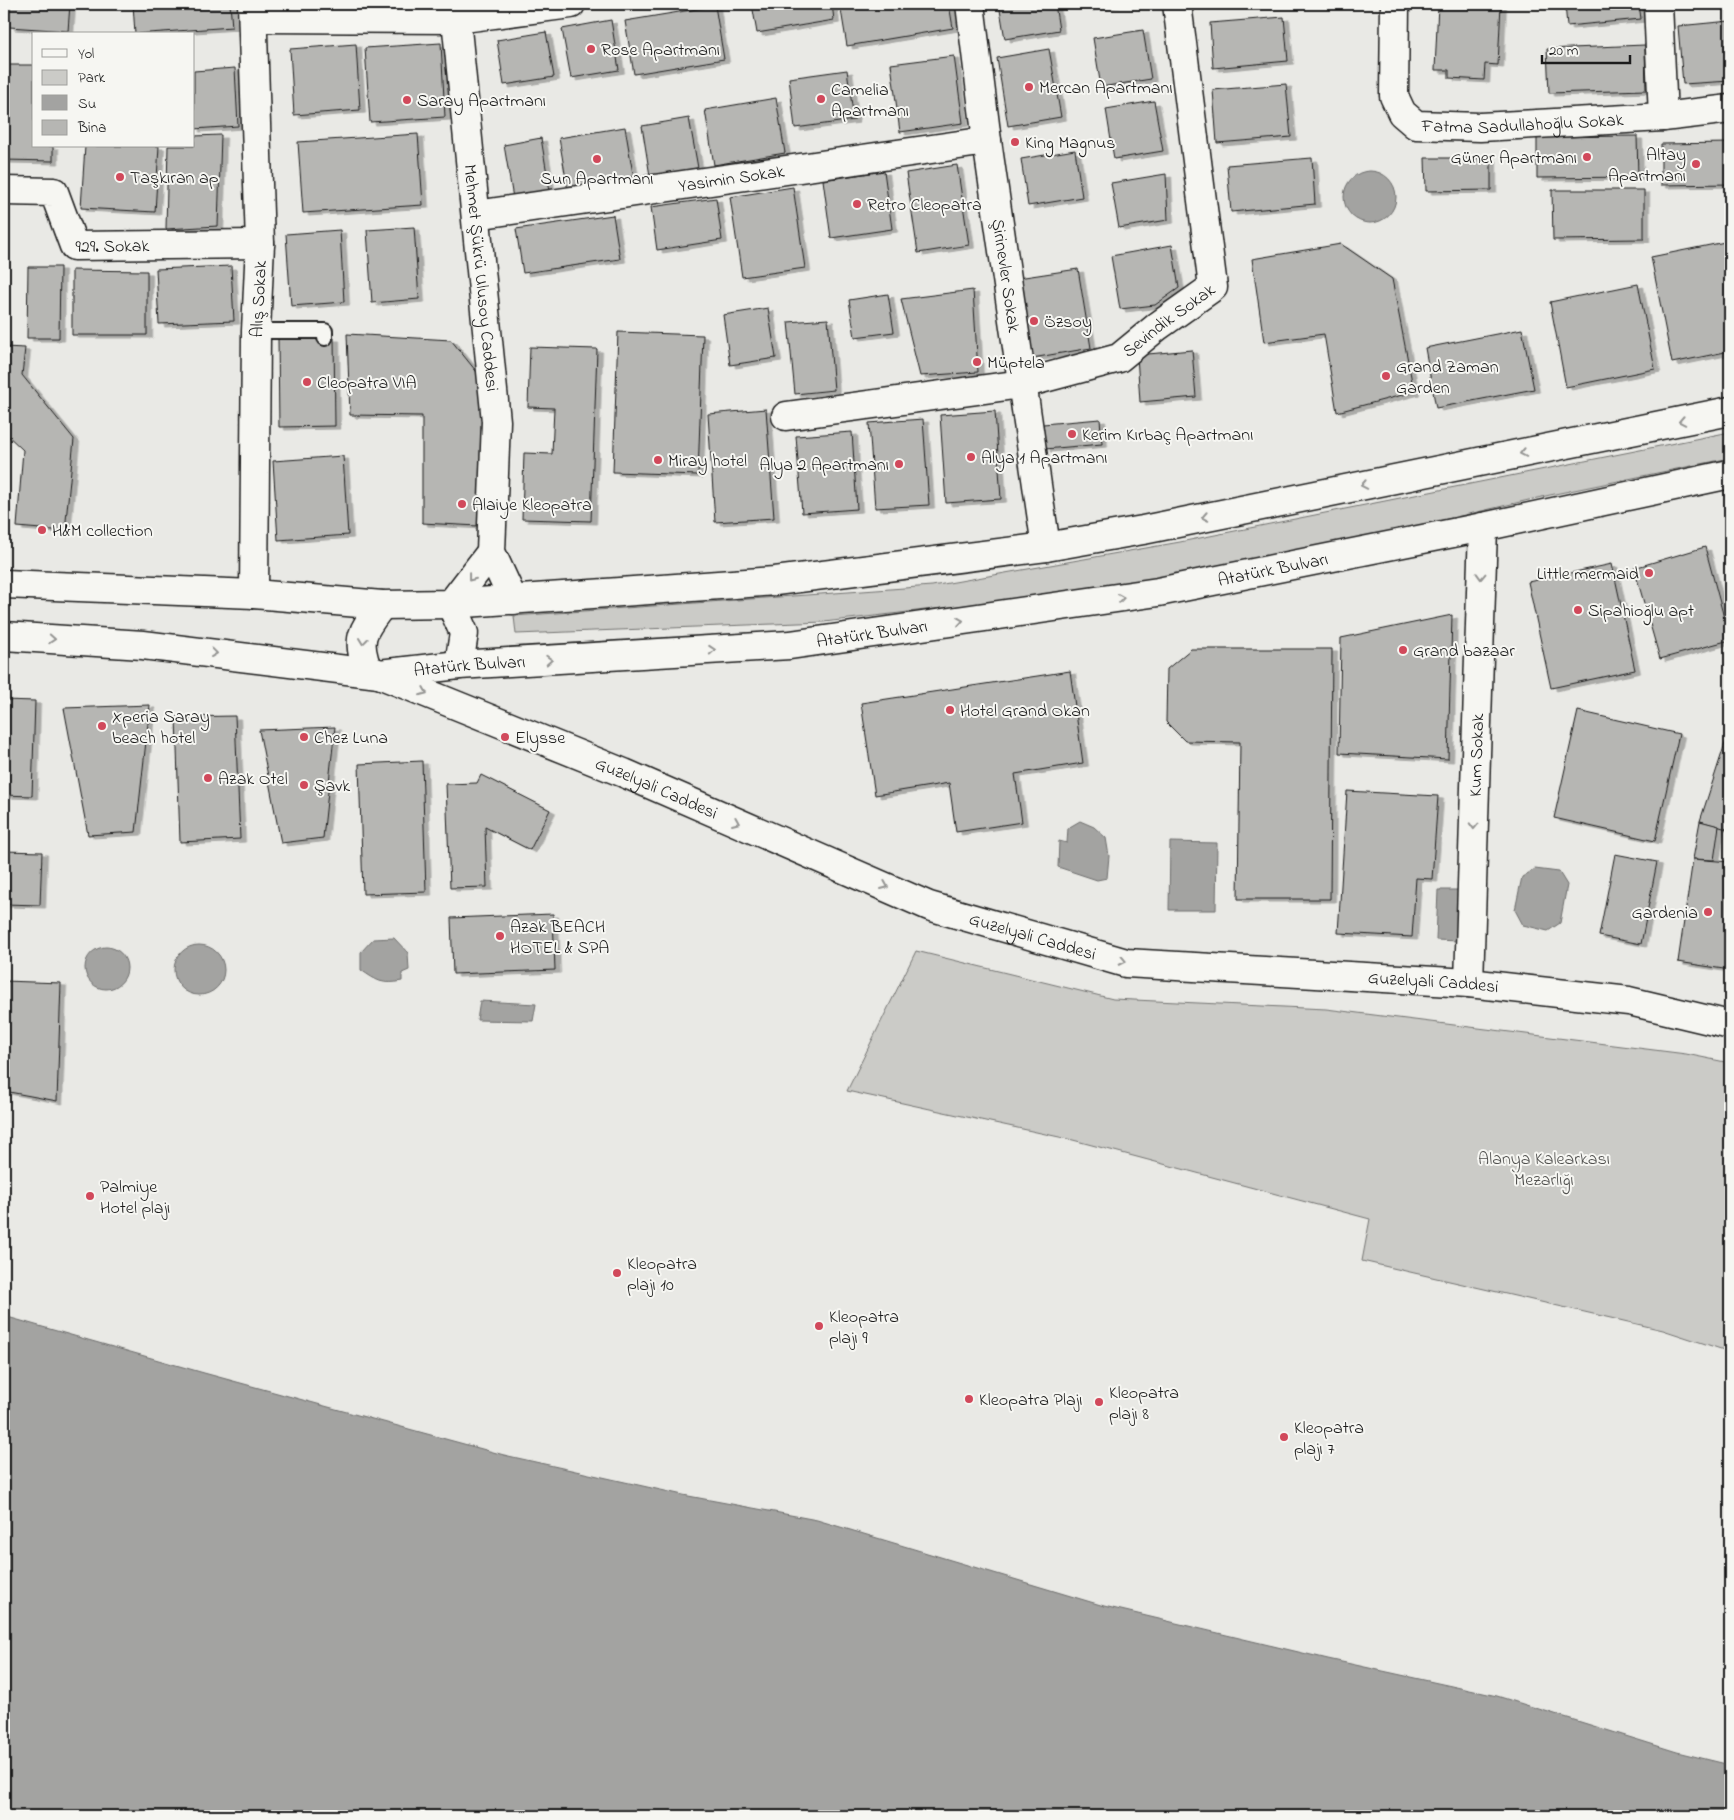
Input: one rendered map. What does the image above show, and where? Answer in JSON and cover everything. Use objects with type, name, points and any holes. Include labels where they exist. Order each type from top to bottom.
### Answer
[{"type":"street","points":[[253,11],[456,12],[571,4]]},
{"type":"street","name":"Şirinevler Sokak","points":[[970,4],[987,141],[1046,547]]},
{"type":"street","name":"Sevindik Sokak","points":[[786,416],[1022,384],[1119,358],[1158,326],[1212,287],[1177,4]]},
{"type":"street","name":"Fatma Sadullahoğlu Sokak","points":[[1395,4],[1394,96],[1402,113],[1416,125],[1480,127],[1663,117],[1730,109]]},
{"type":"street","points":[[1658,4],[1663,117]]},
{"type":"street","name":"Alış Sokak","points":[[253,11],[260,244],[256,331],[254,594]]},
{"type":"street","name":"Mehmet Şükrü Ulusoy Caddesi","points":[[456,12],[496,421],[491,552],[513,600]]},
{"type":"street","name":"Yasimin Sokak","points":[[476,215],[987,141]]},
{"type":"street","name":"929. Sokak","points":[[4,191],[54,192],[74,246],[260,244]]},
{"type":"street","points":[[4,584],[254,594],[382,605],[451,604],[775,582],[1046,547],[1143,530],[1730,411]]},
{"type":"street","name":"Atatürk Bulvarı","points":[[4,636],[143,644],[379,674],[459,665],[790,645],[1158,592],[1483,528],[1730,474]]},
{"type":"street","name":"Kum Sokak","points":[[1469,982],[1483,528]]},
{"type":"street","points":[[451,604],[491,552]]},
{"type":"street","points":[[451,604],[464,634],[459,665]]},
{"type":"street","points":[[379,674],[367,668],[362,655],[361,642],[365,628],[382,605]]},
{"type":"street","name":"Guzelyali Caddesi","points":[[379,674],[624,773],[929,906],[1126,962],[1469,982],[1629,1001],[1730,1025]]},
{"type":"lane","points":[[256,331],[325,331],[325,338]]},
{"type":"green space","points":[[1730,432],[1730,458],[1550,495],[1379,535],[1110,588],[824,622],[516,634],[514,616],[932,586],[1180,542]]},
{"type":"green space","name":"Alanya Kalearkası Mezarlığı","points":[[916,951],[1113,999],[1326,1009],[1686,1054],[1730,1063],[1730,1352],[1663,1330],[1362,1261],[1370,1219],[1073,1140],[847,1091]]},
{"type":"water","points":[[1370,171],[1384,175],[1392,183],[1396,197],[1392,211],[1384,219],[1370,223],[1356,219],[1348,211],[1344,197],[1348,183],[1356,175]]},
{"type":"water","points":[[1080,821],[1094,827],[1106,838],[1109,856],[1107,878],[1097,880],[1058,867],[1059,841],[1067,843],[1068,828]]},
{"type":"water","points":[[1170,842],[1217,843],[1216,910],[1169,910]]},
{"type":"water","points":[[1535,869],[1559,872],[1567,885],[1560,923],[1548,931],[1523,925],[1515,910],[1522,877]]},
{"type":"water","points":[[1438,890],[1460,890],[1458,941],[1436,940]]},
{"type":"water","points":[[394,938],[408,953],[409,970],[402,973],[402,981],[389,983],[380,981],[361,970],[361,952],[373,939]]},
{"type":"water","points":[[194,945],[204,945],[217,952],[224,965],[224,975],[217,988],[204,995],[194,995],[185,991],[178,984],[174,975],[174,965],[178,956],[185,949]]},
{"type":"water","points":[[110,947],[118,950],[124,956],[127,968],[124,980],[118,986],[102,989],[94,986],[88,980],[85,964],[88,956],[94,950]]},
{"type":"water","points":[[480,1001],[536,1004],[533,1021],[477,1020]]},
{"type":"water","points":[[4,1316],[504,1455],[683,1495],[817,1520],[1104,1606],[1328,1659],[1497,1696],[1677,1752],[1730,1765],[1730,1816],[4,1816]]},
{"type":"building","points":[[10,4],[70,4],[68,31],[9,27]]},
{"type":"building","points":[[133,4],[230,4],[232,27],[135,32]]},
{"type":"building","points":[[752,4],[832,4],[834,20],[757,33]]},
{"type":"building","points":[[840,4],[949,4],[953,28],[847,46]]},
{"type":"building","points":[[999,4],[1055,4],[1059,30],[1005,39]]},
{"type":"building","points":[[1087,4],[1114,4],[1087,8]]},
{"type":"building","points":[[1438,4],[1501,4],[1498,65],[1485,64],[1484,80],[1449,78],[1449,70],[1435,70]]},
{"type":"building","points":[[1565,4],[1639,4],[1641,19],[1567,26]]},
{"type":"building","points":[[715,6],[724,59],[634,74],[625,21]]},
{"type":"building","points":[[1284,17],[1288,61],[1213,68],[1210,23]]},
{"type":"building","name":"Rose Apartmanı","points":[[611,20],[619,70],[571,78],[562,29]]},
{"type":"building","points":[[1730,21],[1730,81],[1683,84],[1678,26]]},
{"type":"building","points":[[1143,30],[1151,79],[1101,87],[1093,38]]},
{"type":"building","points":[[546,32],[554,77],[504,85],[497,40]]},
{"type":"building","name":"Saray Apartmanı","points":[[441,43],[445,117],[370,122],[365,48]]},
{"type":"building","points":[[356,44],[360,110],[294,115],[290,49]]},
{"type":"building","points":[[1645,45],[1646,90],[1549,93],[1547,49]]},
{"type":"building","name":"Mercan Apartmanı","points":[[1049,49],[1061,117],[1008,126],[997,58]]},
{"type":"building","points":[[954,56],[963,123],[900,132],[891,64]]},
{"type":"building","points":[[4,65],[32,65],[32,148],[53,148],[53,161],[4,160]]},
{"type":"building","points":[[235,68],[238,126],[195,129],[195,71]]},
{"type":"building","name":"Camelia Apartmanı","points":[[847,70],[854,120],[795,128],[789,78]]},
{"type":"building","points":[[1286,84],[1291,137],[1217,143],[1213,90]]},
{"type":"building","points":[[776,98],[785,153],[714,165],[705,110]]},
{"type":"building","points":[[1154,101],[1163,151],[1114,159],[1106,109]]},
{"type":"building","points":[[689,118],[698,168],[650,176],[642,126]]},
{"type":"building","name":"Sun Apartmanı","points":[[625,127],[634,180],[568,191],[559,138]]},
{"type":"building","points":[[418,134],[423,205],[303,213],[298,142]]},
{"type":"building","points":[[221,135],[218,226],[166,229],[168,148],[195,148],[195,136]]},
{"type":"building","name":"Güner Apartmanı","points":[[1637,136],[1638,177],[1537,178],[1537,137]]},
{"type":"building","points":[[541,138],[551,198],[514,204],[504,145]]},
{"type":"building","name":"Altay Apartmanı","points":[[1730,143],[1730,184],[1661,185],[1661,144]]},
{"type":"building","name":"Taşkıran ap","points":[[85,148],[159,148],[155,212],[81,208]]},
{"type":"building","points":[[1075,150],[1082,197],[1028,206],[1021,159]]},
{"type":"building","points":[[1312,158],[1315,204],[1231,212],[1227,165]]},
{"type":"building","points":[[1425,158],[1491,158],[1491,190],[1426,191]]},
{"type":"building","points":[[957,165],[969,245],[918,253],[906,173]]},
{"type":"building","name":"Retro Cleopatra","points":[[884,171],[892,229],[831,238],[823,180]]},
{"type":"building","points":[[1166,174],[1168,220],[1119,228],[1111,183]]},
{"type":"building","points":[[793,187],[805,268],[742,277],[730,197]]},
{"type":"building","points":[[1552,190],[1644,190],[1644,239],[1553,240]]},
{"type":"building","points":[[716,198],[722,240],[657,250],[651,207]]},
{"type":"building","points":[[613,215],[620,259],[523,273],[516,229]]},
{"type":"building","points":[[414,227],[419,299],[372,303],[367,230]]},
{"type":"building","points":[[340,230],[344,302],[291,306],[286,234]]},
{"type":"building","points":[[1730,241],[1730,351],[1672,363],[1651,257]]},
{"type":"building","points":[[1341,244],[1392,279],[1414,392],[1337,412],[1324,334],[1264,342],[1252,259]]},
{"type":"building","points":[[1172,245],[1179,288],[1155,305],[1120,309],[1111,256]]},
{"type":"building","points":[[231,266],[234,321],[159,324],[156,269]]},
{"type":"building","points":[[28,267],[60,267],[59,338],[27,338]]},
{"type":"building","points":[[1078,269],[1091,348],[1032,358],[1018,278]]},
{"type":"building","points":[[72,270],[147,271],[147,335],[72,335]]},
{"type":"building","points":[[1638,284],[1655,369],[1566,387],[1550,302]]},
{"type":"building","points":[[973,290],[978,372],[920,376],[901,299]]},
{"type":"building","points":[[888,294],[894,332],[855,337],[849,300]]},
{"type":"building","points":[[768,308],[776,358],[730,365],[723,315]]},
{"type":"building","points":[[828,319],[834,390],[795,394],[788,322]]},
{"type":"building","points":[[1522,329],[1534,389],[1436,408],[1425,348]]},
{"type":"building","points":[[618,332],[703,335],[698,475],[613,472]]},
{"type":"building","points":[[347,334],[451,340],[480,376],[486,422],[478,526],[422,523],[422,416],[350,415]]},
{"type":"building","name":"Cleopatra VIA","points":[[278,338],[334,338],[335,426],[279,427]]},
{"type":"building","points":[[4,347],[25,348],[22,375],[74,439],[65,531],[17,527],[23,450],[4,432]]},
{"type":"building","points":[[530,347],[597,349],[591,521],[522,519],[524,453],[552,454],[554,408],[528,407]]},
{"type":"building","points":[[1192,350],[1196,397],[1140,402],[1137,355]]},
{"type":"building","points":[[766,409],[774,518],[715,522],[708,414]]},
{"type":"building","name":"Alya 1 Apartmanı","points":[[995,411],[1001,499],[946,503],[940,415]]},
{"type":"building","name":"Alya 2 Apartmanı","points":[[923,419],[929,505],[875,508],[869,423]]},
{"type":"building","name":"Kerim Kırbaç Apartmanı","points":[[1100,419],[1102,444],[1045,449],[1043,424]]},
{"type":"building","points":[[852,432],[857,509],[802,513],[796,436]]},
{"type":"building","points":[[343,456],[348,535],[278,540],[273,461]]},
{"type":"building","points":[[1705,547],[1730,640],[1660,659],[1634,568]]},
{"type":"building","name":"Sipahioğlu apt","points":[[1612,564],[1635,670],[1551,688],[1528,582]]},
{"type":"building","points":[[1452,615],[1448,759],[1339,753],[1341,638]]},
{"type":"building","points":[[1191,649],[1332,649],[1330,899],[1238,899],[1240,742],[1185,741],[1166,722],[1167,669]]},
{"type":"building","points":[[1070,671],[1083,763],[1015,774],[1022,822],[956,832],[949,783],[875,795],[861,703]]},
{"type":"building","points":[[4,700],[35,701],[32,796],[4,795]]},
{"type":"building","points":[[150,705],[136,832],[88,835],[64,708]]},
{"type":"building","points":[[1578,711],[1679,734],[1655,841],[1554,818]]},
{"type":"building","name":"Azak Otel","points":[[235,716],[240,839],[180,842],[176,717]]},
{"type":"building","points":[[335,727],[323,838],[281,843],[259,730]]},
{"type":"building","points":[[1730,728],[1730,830],[1700,821]]},
{"type":"building","points":[[422,761],[426,892],[363,894],[359,764]]},
{"type":"building","points":[[481,775],[550,810],[530,850],[485,827],[487,887],[450,888],[446,784],[477,783]]},
{"type":"building","points":[[1347,791],[1438,796],[1432,879],[1416,878],[1412,937],[1338,933]]},
{"type":"building","points":[[1700,821],[1719,826],[1714,860],[1693,859]]},
{"type":"building","points":[[4,851],[42,852],[40,905],[4,904]]},
{"type":"building","points":[[1615,854],[1657,862],[1641,944],[1599,936]]},
{"type":"building","name":"Gardenia","points":[[1693,859],[1730,862],[1730,970],[1678,962]]},
{"type":"building","points":[[553,914],[555,970],[453,974],[451,918]]},
{"type":"building","points":[[4,981],[61,983],[57,1101],[4,1091]]},
{"type":"place","name":"Rose Apartmanı","points":[[591,49]]},
{"type":"place","name":"Mercan Apartmanı","points":[[1029,87]]},
{"type":"place","name":"Camelia Apartmanı","points":[[821,99]]},
{"type":"place","name":"Saray Apartmanı","points":[[407,100]]},
{"type":"place","name":"King Magnus","points":[[1015,142]]},
{"type":"place","name":"Güner Apartmanı","points":[[1587,157]]},
{"type":"place","name":"Sun Apartmanı","points":[[597,159]]},
{"type":"place","name":"Altay Apartmanı","points":[[1696,164]]},
{"type":"place","name":"Taşkıran ap","points":[[120,177]]},
{"type":"place","name":"Retro Cleopatra","points":[[857,204]]},
{"type":"place","name":"Özsoy","points":[[1034,321]]},
{"type":"place","name":"Müptela","points":[[977,362]]},
{"type":"place","name":"Grand Zaman Garden","points":[[1386,376]]},
{"type":"place","name":"Cleopatra VIA","points":[[307,382]]},
{"type":"place","name":"Kerim Kırbaç Apartmanı","points":[[1072,434]]},
{"type":"place","name":"Alya 1 Apartmanı","points":[[971,457]]},
{"type":"place","name":"Miray hotel","points":[[658,460]]},
{"type":"place","name":"Alya 2 Apartmanı","points":[[899,464]]},
{"type":"place","name":"Alaiye Kleopatra","points":[[462,504]]},
{"type":"place","name":"H&M collection","points":[[42,530]]},
{"type":"place","name":"Little mermaid","points":[[1649,573]]},
{"type":"place","name":"Sipahioğlu apt","points":[[1578,610]]},
{"type":"place","name":"Grand bazaar","points":[[1403,650]]},
{"type":"place","name":"Hotel Grand Okan","points":[[950,710]]},
{"type":"place","name":"Xperia Saray beach hotel","points":[[102,726]]},
{"type":"place","name":"Chez Luna","points":[[304,737]]},
{"type":"place","name":"Elysse","points":[[505,737]]},
{"type":"place","name":"Azak Otel","points":[[208,778]]},
{"type":"place","name":"Şavk","points":[[304,785]]},
{"type":"place","name":"Gardenia","points":[[1708,912]]},
{"type":"place","name":"Azak BEACH HOTEL & SPA","points":[[500,936]]},
{"type":"place","name":"Palmiye Hotel plajı","points":[[90,1196]]},
{"type":"place","name":"Kleopatra plajı 10","points":[[617,1273]]},
{"type":"place","name":"Kleopatra plajı 9","points":[[819,1326]]},
{"type":"place","name":"Kleopatra Plajı","points":[[969,1399]]},
{"type":"place","name":"Kleopatra plajı 8","points":[[1099,1402]]},
{"type":"place","name":"Kleopatra plajı 7","points":[[1284,1437]]}]
